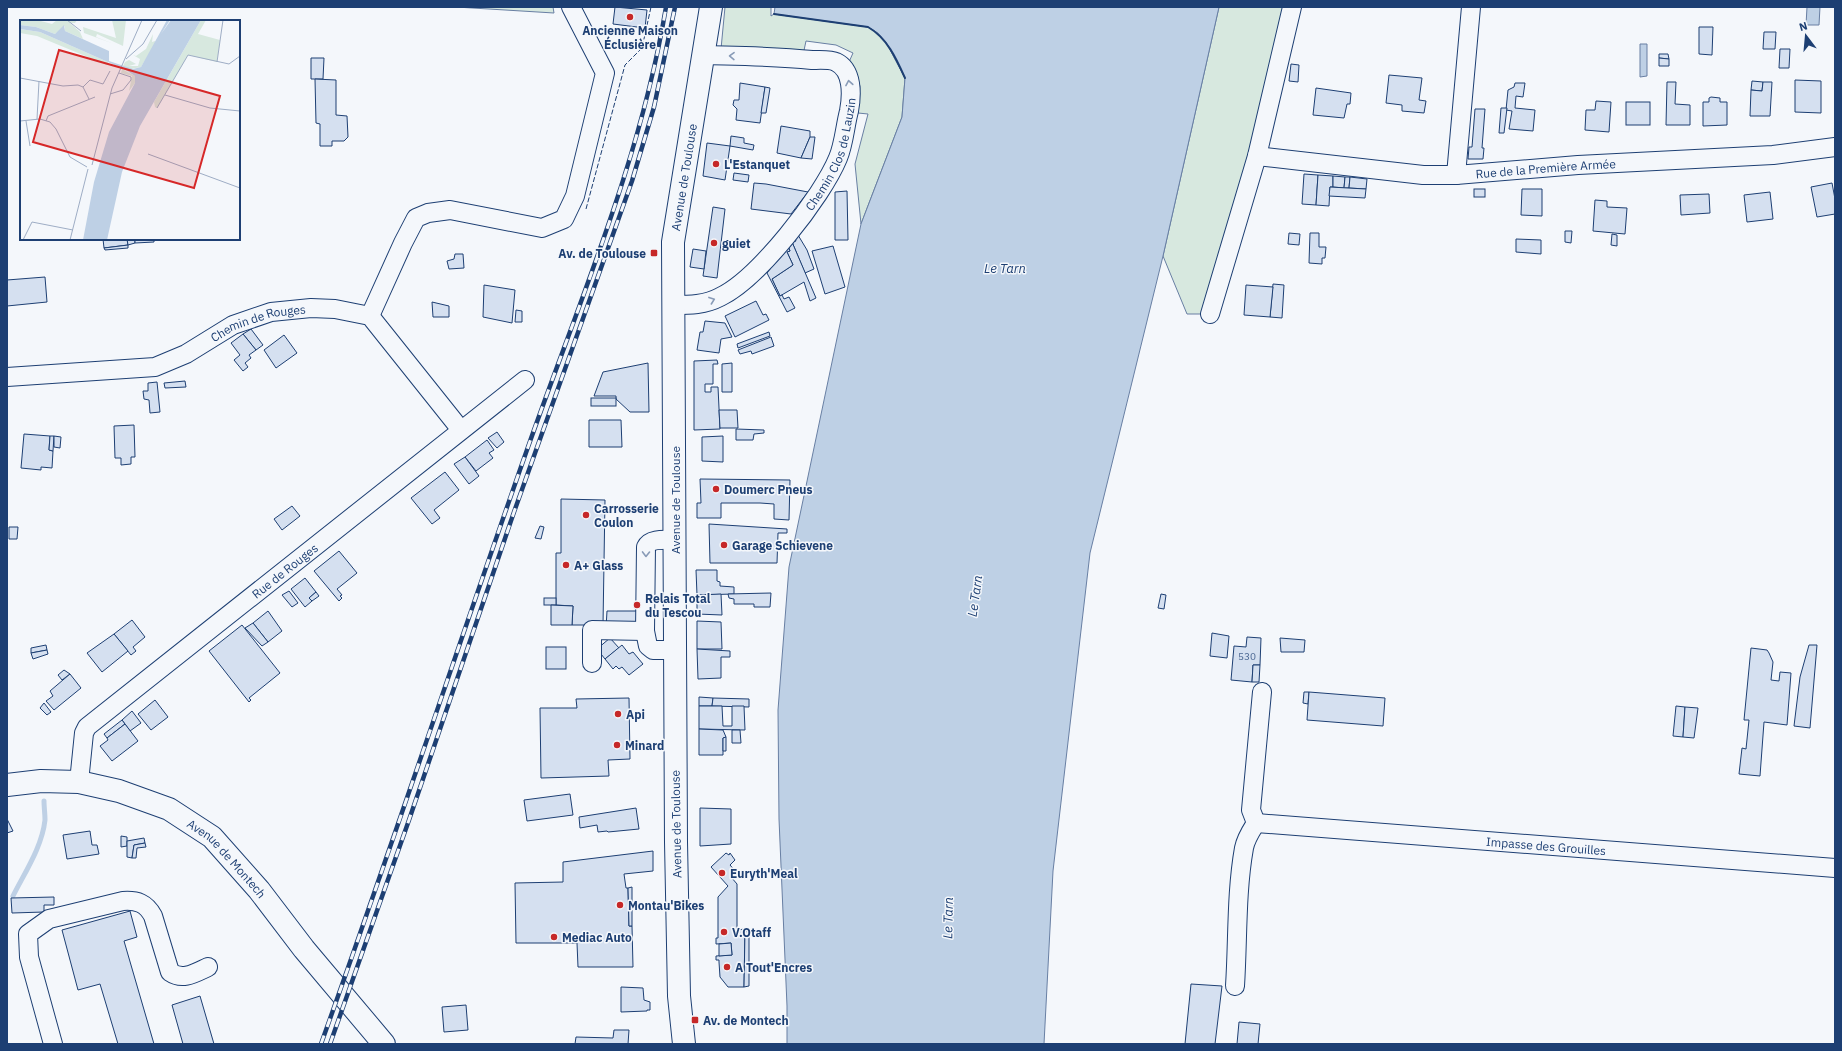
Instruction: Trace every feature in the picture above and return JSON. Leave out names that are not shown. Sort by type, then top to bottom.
[{"type":"main road","name":"Avenue de Toulouse","points":[[684,1044],[679,996],[675,650],[673,242],[711,7]]},
{"type":"main road","name":"Avenue de Montech","points":[[7,785],[41,781],[79,782],[119,790],[169,809],[212,836],[259,890],[304,949],[384,1044]]},
{"type":"main road","name":"Avenue de Toulouse","points":[[675,1044],[679,996]]},
{"type":"street","points":[[461,430],[370,316],[402,243],[416,218],[428,213],[450,210],[542,228],[564,219],[575,196],[605,73],[571,7]]},
{"type":"street","points":[[1210,314],[1257,156],[1292,7]]},
{"type":"street","points":[[1456,175],[1471,7]]},
{"type":"street","name":"Chemin Clos de Lauzin","points":[[673,305],[698,305],[721,297],[747,279],[799,221],[821,190],[838,157],[851,101],[850,84],[847,72],[836,62],[785,57],[703,55]]},
{"type":"street","name":"Rue de la Première Armée","points":[[1257,156],[1423,175],[1456,175],[1578,165],[1773,155],[1835,147]]},
{"type":"street","name":"Chemin de Rouges","points":[[7,377],[155,367],[186,354],[233,325],[271,312],[311,308],[335,309],[370,316]]},
{"type":"street","name":"Rue de Rouges","points":[[79,782],[84,733],[87,727],[526,380]]},
{"type":"street","points":[[675,540],[652,541],[647,543],[646,547],[646,631],[648,646],[652,650],[675,650]]},
{"type":"street","points":[[592,664],[592,630],[646,631]]},
{"type":"street","points":[[1235,986],[1240,891],[1245,847],[1249,833],[1256,823],[1251,810],[1262,692]]},
{"type":"street","name":"Impasse des Grouilles","points":[[1256,823],[1835,868]]},
{"type":"street","points":[[53,1044],[29,957],[28,934],[49,919],[123,901],[134,900],[149,909],[153,916],[170,972],[176,976],[190,976],[208,967]]},
{"type":"shaded area","points":[[456,7],[553,7],[554,13]]},
{"type":"shaded area","points":[[725,7],[771,7],[771,16],[774,14],[868,27],[878,33],[886,42],[905,78],[902,117],[861,224],[855,164],[868,114],[858,113],[860,86],[849,62],[853,53],[836,45],[806,41],[803,55],[721,49]]},
{"type":"shaded area","points":[[1219,7],[1292,7],[1210,314],[1187,314],[1163,256]]},
{"type":"water","name":"Le Tarn","points":[[775,7],[1219,7],[1163,256],[1090,553],[1053,871],[1044,1044],[787,1044],[787,1006],[779,819],[778,710],[789,567],[861,224],[902,117],[905,78],[886,42],[878,33],[868,27],[774,14]]},
{"type":"water","points":[[1807,7],[1820,7],[1819,25],[1806,25]]},
{"type":"water","points":[[1640,44],[1647,44],[1647,76],[1640,77]]},
{"type":"building","name":"Ancienne Maison Éclusière","points":[[615,7],[647,10],[645,28],[613,24]]},
{"type":"building","points":[[1699,27],[1713,27],[1712,55],[1699,54]]},
{"type":"building","points":[[1764,32],[1776,32],[1775,49],[1763,49]]},
{"type":"building","points":[[1780,49],[1790,49],[1789,68],[1779,68]]},
{"type":"building","points":[[1659,54],[1668,54],[1669,59],[1659,58]]},
{"type":"building","points":[[311,58],[324,58],[323,79],[311,79]]},
{"type":"building","points":[[1659,58],[1669,59],[1669,66],[1659,66]]},
{"type":"building","points":[[1291,64],[1299,65],[1298,82],[1289,81]]},
{"type":"building","points":[[1389,75],[1422,78],[1419,100],[1426,101],[1424,113],[1402,111],[1402,105],[1386,103]]},
{"type":"building","points":[[315,79],[336,80],[336,115],[347,116],[348,137],[344,141],[332,141],[332,146],[320,146],[320,124],[316,123]]},
{"type":"building","points":[[1795,80],[1821,81],[1821,113],[1795,112]]},
{"type":"building","points":[[1752,81],[1763,82],[1762,91],[1751,90]]},
{"type":"building","points":[[1667,82],[1676,82],[1675,104],[1690,105],[1690,125],[1666,125]]},
{"type":"building","points":[[1763,82],[1772,82],[1770,116],[1750,116],[1751,90],[1762,91]]},
{"type":"building","points":[[740,83],[765,87],[760,123],[736,120],[737,109],[733,105],[734,100],[739,100]]},
{"type":"building","points":[[1515,83],[1525,83],[1523,97],[1516,96],[1515,108],[1535,110],[1533,131],[1509,129],[1512,111],[1506,110],[1508,90],[1514,87]]},
{"type":"building","points":[[765,87],[770,88],[766,113],[761,113]]},
{"type":"building","points":[[1316,88],[1351,93],[1350,104],[1347,104],[1344,118],[1313,115]]},
{"type":"building","points":[[1709,98],[1720,98],[1720,102],[1727,102],[1727,125],[1703,126],[1703,102],[1709,102]]},
{"type":"building","points":[[1596,101],[1611,102],[1609,132],[1585,130],[1586,110],[1595,110]]},
{"type":"building","points":[[1626,102],[1650,102],[1650,125],[1626,125]]},
{"type":"building","points":[[1501,108],[1507,108],[1504,133],[1499,133]]},
{"type":"building","points":[[1475,109],[1485,109],[1482,148],[1484,148],[1483,159],[1468,159],[1469,147],[1472,147]]},
{"type":"building","points":[[781,126],[810,131],[810,137],[801,158],[777,153]]},
{"type":"building","points":[[731,136],[744,138],[744,143],[754,145],[753,150],[730,146]]},
{"type":"building","points":[[810,137],[815,137],[812,159],[801,158]]},
{"type":"building","points":[[707,143],[730,146],[725,180],[703,176]]},
{"type":"building","points":[[734,173],[749,175],[748,182],[733,180]]},
{"type":"building","points":[[1304,174],[1318,175],[1316,205],[1302,204]]},
{"type":"building","points":[[1318,175],[1333,176],[1333,187],[1330,187],[1329,206],[1316,205]]},
{"type":"building","points":[[1333,176],[1345,177],[1344,188],[1333,187]]},
{"type":"building","points":[[1345,177],[1350,177],[1349,188],[1344,188]]},
{"type":"building","points":[[1350,177],[1367,179],[1366,189],[1349,188]]},
{"type":"building","points":[[754,183],[808,192],[791,214],[751,209]]},
{"type":"building","points":[[1832,183],[1835,199],[1835,214],[1817,217],[1811,187]]},
{"type":"building","points":[[1330,187],[1366,189],[1365,198],[1329,196]]},
{"type":"building","points":[[1474,189],[1485,189],[1485,197],[1474,197]]},
{"type":"building","points":[[1522,189],[1542,189],[1542,216],[1521,215]]},
{"type":"building","points":[[847,191],[848,240],[835,240],[835,192]]},
{"type":"building","points":[[1770,192],[1773,219],[1747,222],[1744,195]]},
{"type":"building","points":[[1709,194],[1710,213],[1681,215],[1680,195]]},
{"type":"building","points":[[1595,200],[1607,201],[1607,207],[1627,208],[1625,234],[1593,231]]},
{"type":"building","points":[[713,207],[725,209],[717,278],[703,276]]},
{"type":"building","points":[[1565,231],[1572,231],[1571,243],[1565,242]]},
{"type":"building","points":[[1289,233],[1300,234],[1299,245],[1288,244]]},
{"type":"building","points":[[1310,233],[1319,233],[1319,247],[1326,247],[1325,258],[1322,258],[1322,264],[1309,263]]},
{"type":"building","points":[[1612,234],[1617,235],[1617,246],[1611,245]]},
{"type":"building","points":[[798,235],[807,250],[814,269],[805,273],[792,242],[796,241],[795,239]]},
{"type":"building","points":[[1516,239],[1541,240],[1541,254],[1516,252]]},
{"type":"building","points":[[103,240],[127,240],[128,245],[104,248]]},
{"type":"building","points":[[127,240],[135,240],[135,243],[128,245]]},
{"type":"building","points":[[135,240],[154,240],[154,242],[135,243]]},
{"type":"building","points":[[792,242],[816,298],[810,301],[804,282],[780,296],[772,279],[793,265],[787,252],[790,251],[788,246]]},
{"type":"building","points":[[128,245],[128,248],[105,250],[104,248]]},
{"type":"building","points":[[788,246],[790,251],[787,252],[793,265],[772,279],[780,296],[782,295],[784,299],[789,297],[795,308],[787,312],[767,273]]},
{"type":"building","points":[[833,246],[845,287],[825,294],[812,251]]},
{"type":"building","points":[[693,249],[706,251],[704,269],[690,267]]},
{"type":"building","points":[[455,254],[463,254],[464,268],[449,269],[447,261],[454,259]]},
{"type":"building","points":[[45,277],[47,302],[7,306],[7,280]]},
{"type":"building","points":[[1273,284],[1284,285],[1282,318],[1270,317]]},
{"type":"building","points":[[484,285],[515,290],[512,323],[483,317]]},
{"type":"building","points":[[1246,285],[1273,287],[1270,317],[1244,315]]},
{"type":"building","points":[[756,301],[763,315],[766,314],[769,320],[735,337],[725,316]]},
{"type":"building","points":[[432,302],[449,306],[449,317],[433,317]]},
{"type":"building","points":[[516,310],[522,311],[522,322],[515,322]]},
{"type":"building","points":[[705,321],[725,323],[732,337],[721,339],[719,353],[697,350],[700,332],[703,332]]},
{"type":"building","points":[[251,329],[263,345],[256,350],[243,334]]},
{"type":"building","points":[[769,332],[770,336],[738,348],[737,344]]},
{"type":"building","points":[[243,334],[256,350],[249,355],[251,358],[245,363],[248,367],[243,371],[234,360],[240,355],[231,343]]},
{"type":"building","points":[[284,335],[297,353],[276,368],[264,350]]},
{"type":"building","points":[[771,337],[774,346],[752,354],[751,351],[740,354],[738,350]]},
{"type":"building","points":[[717,360],[718,364],[713,364],[713,384],[705,384],[705,392],[711,392],[711,387],[718,387],[720,429],[694,430],[694,361]]},
{"type":"building","points":[[648,363],[649,412],[630,412],[616,399],[616,396],[594,396],[603,372]]},
{"type":"building","points":[[732,363],[732,392],[722,392],[722,364]]},
{"type":"building","points":[[185,381],[186,387],[165,388],[164,383]]},
{"type":"building","points":[[157,382],[160,412],[150,413],[149,400],[144,399],[143,391],[148,391],[148,383]]},
{"type":"building","points":[[591,398],[616,398],[616,406],[591,406]]},
{"type":"building","points":[[719,410],[737,410],[738,428],[720,428]]},
{"type":"building","points":[[589,420],[621,420],[622,447],[589,447]]},
{"type":"building","points":[[134,425],[135,457],[131,457],[131,464],[121,465],[121,458],[115,458],[114,426]]},
{"type":"building","points":[[736,429],[764,430],[764,433],[754,434],[753,440],[736,440]]},
{"type":"building","points":[[497,432],[504,442],[497,448],[488,438]]},
{"type":"building","points":[[24,434],[50,436],[49,450],[53,451],[52,468],[41,467],[41,470],[21,468]]},
{"type":"building","points":[[50,436],[54,436],[53,451],[49,450]]},
{"type":"building","points":[[54,436],[61,437],[60,448],[54,447]]},
{"type":"building","points":[[723,436],[723,462],[702,461],[702,437]]},
{"type":"building","points":[[487,440],[494,450],[489,453],[493,458],[476,471],[465,457]]},
{"type":"building","points":[[465,457],[479,476],[469,484],[454,464]]},
{"type":"building","points":[[445,472],[459,490],[434,510],[440,518],[432,524],[411,498]]},
{"type":"building","points":[[700,479],[790,480],[789,520],[774,519],[774,504],[760,503],[721,503],[721,518],[697,518],[697,503],[701,503]]},
{"type":"building","points":[[561,499],[605,500],[603,625],[572,625],[573,606],[556,605],[556,553],[561,553]]},
{"type":"building","points":[[292,506],[300,516],[282,530],[274,519]]},
{"type":"building","points":[[709,524],[787,529],[787,533],[778,533],[777,563],[710,563]]},
{"type":"building","points":[[540,526],[544,527],[541,539],[535,538]]},
{"type":"building","points":[[9,527],[18,527],[17,539],[9,539]]},
{"type":"building","points":[[339,551],[357,573],[337,589],[342,595],[340,596],[342,598],[339,601],[314,571]]},
{"type":"building","points":[[696,570],[717,570],[717,581],[720,582],[720,586],[734,587],[734,594],[697,595]]},
{"type":"building","points":[[305,578],[316,592],[309,598],[312,601],[305,607],[291,589]]},
{"type":"building","points":[[289,591],[298,603],[292,607],[282,595]]},
{"type":"building","points":[[316,592],[319,596],[312,601],[309,598]]},
{"type":"building","points":[[771,593],[770,607],[754,607],[754,604],[734,604],[734,599],[729,598],[728,594]]},
{"type":"building","points":[[721,594],[722,615],[697,614],[697,595]]},
{"type":"building","points":[[1161,594],[1166,595],[1164,609],[1158,608]]},
{"type":"building","points":[[544,598],[556,598],[556,605],[544,605]]},
{"type":"building","points":[[551,605],[573,606],[572,625],[551,625]]},
{"type":"building","points":[[268,611],[282,631],[268,642],[253,623]]},
{"type":"building","points":[[607,611],[641,611],[641,628],[606,628]]},
{"type":"building","points":[[132,620],[145,637],[133,647],[136,651],[131,655],[114,634]]},
{"type":"building","points":[[697,621],[721,622],[722,649],[697,649]]},
{"type":"building","points":[[253,623],[268,642],[262,646],[245,628]]},
{"type":"building","points":[[242,625],[280,673],[249,698],[251,700],[249,702],[209,651]]},
{"type":"building","points":[[1212,633],[1229,636],[1227,658],[1210,656]]},
{"type":"building","points":[[114,634],[128,651],[102,672],[87,653]]},
{"type":"building","points":[[1247,637],[1261,638],[1260,665],[1253,665],[1252,682],[1231,680],[1234,646],[1246,647]]},
{"type":"building","points":[[610,638],[619,648],[605,659],[597,649]]},
{"type":"building","points":[[1280,638],[1305,640],[1304,652],[1281,652]]},
{"type":"building","points":[[46,645],[47,650],[31,653],[31,648]]},
{"type":"building","points":[[622,645],[629,654],[633,652],[643,664],[629,675],[622,667],[619,669],[616,666],[613,669],[605,659]]},
{"type":"building","points":[[1809,645],[1817,645],[1810,728],[1794,726],[1800,677]]},
{"type":"building","points":[[546,647],[566,647],[566,669],[546,669]]},
{"type":"building","points":[[1751,648],[1767,650],[1769,653],[1773,662],[1771,680],[1779,681],[1780,672],[1791,673],[1787,725],[1764,722],[1760,776],[1739,774],[1742,748],[1746,749],[1749,720],[1744,720]]},
{"type":"building","points":[[697,649],[730,651],[730,657],[721,657],[721,678],[698,679]]},
{"type":"building","points":[[47,650],[48,654],[33,659],[31,653]]},
{"type":"building","points":[[1253,665],[1260,665],[1259,682],[1252,682]]},
{"type":"building","points":[[64,670],[70,674],[62,680],[58,675]]},
{"type":"building","points":[[70,674],[81,688],[54,710],[46,701],[53,696],[50,691]]},
{"type":"building","points":[[1304,692],[1309,692],[1308,704],[1303,703]]},
{"type":"building","points":[[1309,692],[1385,698],[1383,726],[1307,720]]},
{"type":"building","points":[[699,697],[713,698],[712,706],[699,706]]},
{"type":"building","points":[[629,698],[630,759],[608,760],[609,776],[541,778],[540,708],[577,708],[576,699]]},
{"type":"building","points":[[713,698],[749,699],[749,707],[712,706]]},
{"type":"building","points":[[155,700],[168,717],[151,730],[138,714]]},
{"type":"building","points":[[44,703],[51,712],[47,715],[40,708]]},
{"type":"building","points":[[699,706],[722,706],[723,726],[732,726],[732,706],[744,706],[745,730],[699,729]]},
{"type":"building","points":[[1676,706],[1685,707],[1683,737],[1673,736]]},
{"type":"building","points":[[1685,707],[1698,708],[1694,738],[1683,737]]},
{"type":"building","points":[[132,711],[141,723],[130,731],[122,720]]},
{"type":"building","points":[[122,720],[125,724],[107,738],[104,734]]},
{"type":"building","points":[[125,724],[138,741],[112,761],[100,746],[108,740],[107,738]]},
{"type":"building","points":[[699,729],[723,730],[726,737],[723,738],[723,755],[699,755]]},
{"type":"building","points":[[732,730],[740,730],[741,743],[732,743]]},
{"type":"building","points":[[726,737],[726,751],[723,751],[723,738]]},
{"type":"building","points":[[570,794],[573,815],[527,821],[524,800]]},
{"type":"building","points":[[636,808],[639,829],[598,832],[597,825],[580,828],[579,817]]},
{"type":"building","points":[[700,808],[731,809],[731,844],[700,846]]},
{"type":"building","points":[[7,819],[13,831],[7,833]]},
{"type":"building","points":[[90,831],[92,845],[97,845],[99,854],[67,859],[63,835]]},
{"type":"building","points":[[121,836],[127,837],[127,846],[121,847]]},
{"type":"building","points":[[144,838],[145,843],[134,845],[132,858],[127,857],[127,841]]},
{"type":"building","points":[[145,843],[146,847],[137,848],[136,858],[132,858],[134,845]]},
{"type":"building","points":[[653,851],[653,871],[624,874],[626,888],[628,888],[629,926],[632,926],[633,967],[578,967],[577,943],[516,943],[515,883],[563,882],[563,862]]},
{"type":"building","points":[[726,853],[729,855],[730,853],[735,860],[730,865],[736,872],[731,877],[737,884],[737,930],[745,929],[744,987],[728,987],[720,977],[719,960],[716,960],[716,956],[732,955],[731,943],[716,944],[716,938],[718,938],[718,897],[728,886],[711,867]]},
{"type":"building","points":[[632,887],[632,926],[629,926],[628,888]]},
{"type":"building","points":[[54,897],[54,905],[44,905],[44,912],[12,913],[11,898]]},
{"type":"building","points":[[130,911],[137,937],[124,941],[154,1044],[118,1044],[100,984],[78,990],[62,930]]},
{"type":"building","points":[[745,929],[749,935],[749,986],[744,987]]},
{"type":"building","points":[[731,943],[732,955],[719,956],[719,944]]},
{"type":"building","points":[[1191,984],[1222,986],[1215,1044],[1185,1044]]},
{"type":"building","points":[[621,987],[643,988],[644,1000],[650,1002],[650,1010],[621,1012]]},
{"type":"building","points":[[200,996],[214,1044],[183,1044],[172,1005]]},
{"type":"building","points":[[466,1005],[468,1030],[444,1032],[442,1007]]},
{"type":"building","points":[[1239,1022],[1260,1024],[1258,1044],[1237,1044]]},
{"type":"building","points":[[614,1030],[629,1030],[628,1044],[575,1044],[576,1037],[613,1038]]},
{"type":"waterway","points":[[13,896],[37,850],[45,820],[44,801]]},
{"type":"railway","points":[[321,1044],[528,447],[607,230],[641,119],[655,64],[666,7]]},
{"type":"railway","points":[[330,1044],[409,820],[514,512],[632,181],[654,107],[675,7]]},
{"type":"fence","points":[[586,209],[625,65],[642,48],[651,7]]},
{"type":"wall","points":[[774,14],[868,27],[886,43],[905,78]]},
{"type":"place","name":"Ancienne Maison Éclusière","points":[[630,17]]},
{"type":"place","name":"L'Estanquet","points":[[716,164]]},
{"type":"place","name":"guiet","points":[[714,243]]},
{"type":"place","name":"Av. de Toulouse","points":[[654,253]]},
{"type":"place","name":"Doumerc Pneus","points":[[716,489]]},
{"type":"place","name":"Carrosserie Coulon","points":[[586,515]]},
{"type":"place","name":"Garage Schievene","points":[[724,545]]},
{"type":"place","name":"A+ Glass","points":[[566,565]]},
{"type":"place","name":"Relais Total du Tescou","points":[[637,605]]},
{"type":"place","name":"Api","points":[[618,714]]},
{"type":"place","name":"Minard","points":[[617,745]]},
{"type":"place","name":"Euryth'Meal","points":[[722,873]]},
{"type":"place","name":"Montau'Bikes","points":[[620,905]]},
{"type":"place","name":"V.Otaff","points":[[724,932]]},
{"type":"place","name":"Mediac Auto","points":[[554,937]]},
{"type":"place","name":"A Tout'Encres","points":[[727,967]]},
{"type":"place","name":"Av. de Montech","points":[[695,1020]]}]
